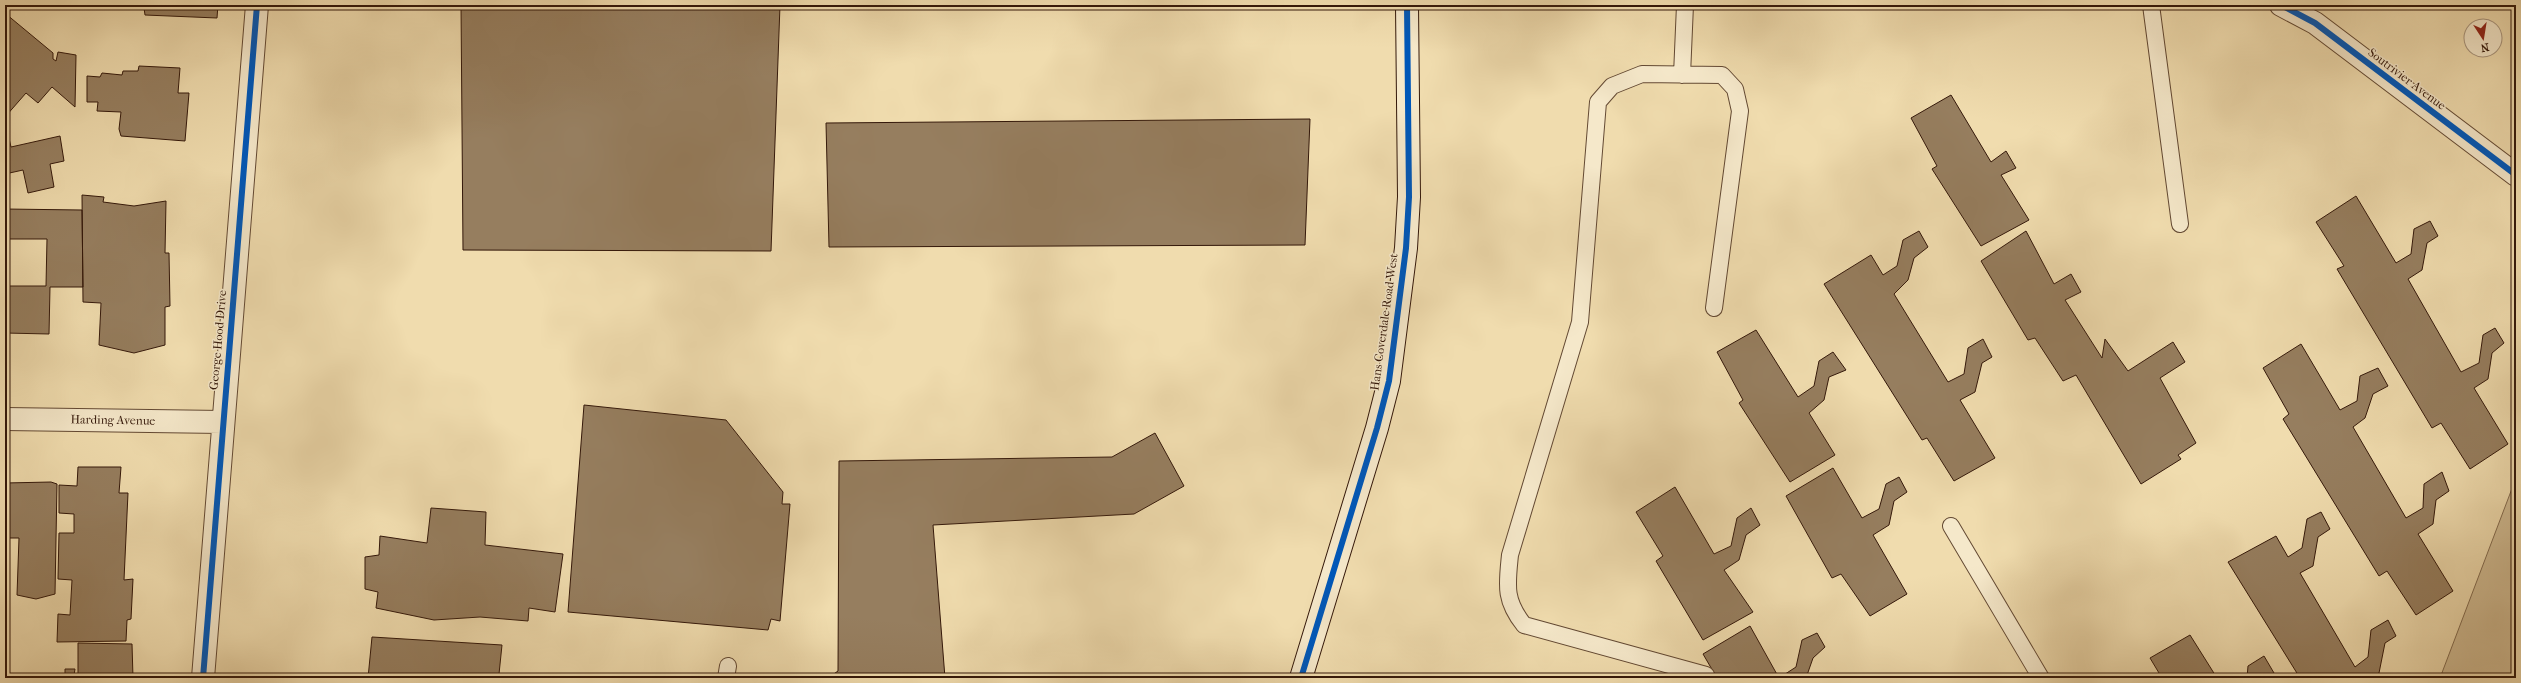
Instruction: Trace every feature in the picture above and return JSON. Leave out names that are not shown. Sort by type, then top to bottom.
[{"type":"street","name":"George Hood Drive","points":[[203,678],[222,422],[257,5]]},
{"type":"street","name":"Hans Coverdale Road West","points":[[1300,678],[1377,428],[1389,381],[1406,248],[1409,197],[1407,5]]},
{"type":"street","name":"Soutrivier Avenue","points":[[2281,5],[2315,22],[2516,175]]},
{"type":"street","name":"Harding Avenue","points":[[5,419],[222,422]]},
{"type":"lane","points":[[1682,75],[1685,5]]},
{"type":"lane","points":[[2151,5],[2180,224]]},
{"type":"lane","points":[[1706,675],[1524,625],[1512,610],[1507,587],[1510,555],[1580,322],[1598,102],[1612,86],[1642,74],[1722,75],[1735,89],[1740,111],[1714,308]]},
{"type":"lane","points":[[1951,526],[2041,678]]},
{"type":"shaded area","points":[[2516,478],[2516,678],[2440,678]]},
{"type":"building","points":[[93,5],[218,5],[217,18],[145,15],[144,8],[93,7]]},
{"type":"building","points":[[461,5],[780,5],[771,251],[463,250]]},
{"type":"building","points":[[6,14],[53,53],[53,59],[56,61],[58,52],[76,55],[75,107],[52,87],[38,103],[26,93],[5,117]]},
{"type":"building","points":[[139,66],[180,68],[178,93],[189,93],[185,141],[121,136],[119,129],[121,112],[97,111],[98,102],[87,102],[87,76],[100,77],[102,73],[122,75],[123,71],[138,71]]},
{"type":"building","points":[[1951,95],[1991,162],[2006,151],[2016,168],[2001,175],[2029,220],[1981,246],[1932,169],[1937,166],[1911,118]]},
{"type":"building","points":[[1310,119],[1305,245],[829,247],[826,123]]},
{"type":"building","points":[[5,130],[7,130],[11,147],[60,136],[64,161],[50,164],[54,187],[28,193],[23,170],[5,174]]},
{"type":"building","points":[[82,195],[104,197],[103,202],[134,206],[166,201],[165,253],[169,253],[170,306],[165,307],[165,345],[134,353],[99,345],[101,303],[83,302]]},
{"type":"building","points":[[2356,196],[2396,263],[2411,254],[2414,229],[2430,221],[2438,236],[2427,243],[2422,270],[2408,279],[2461,372],[2479,363],[2483,335],[2495,328],[2504,343],[2492,353],[2488,379],[2474,388],[2508,444],[2470,469],[2441,423],[2432,428],[2337,269],[2344,266],[2316,222]]},
{"type":"building","points":[[5,209],[82,210],[83,287],[50,287],[49,334],[5,333],[5,286],[46,286],[47,239],[5,239]]},
{"type":"building","points":[[1919,231],[1928,247],[1914,258],[1908,280],[1894,294],[1948,382],[1964,374],[1968,348],[1983,339],[1992,357],[1982,363],[1975,392],[1960,400],[1995,458],[1954,481],[1927,438],[1922,440],[1824,284],[1871,255],[1883,275],[1897,266],[1903,240]]},
{"type":"building","points":[[2026,231],[2054,284],[2071,274],[2081,292],[2065,300],[2102,358],[2105,339],[2128,371],[2173,342],[2185,362],[2160,378],[2196,443],[2178,455],[2181,459],[2141,484],[2076,375],[2063,381],[2035,338],[2028,340],[1981,261]]},
{"type":"building","points":[[1756,330],[1798,397],[1814,386],[1819,361],[1833,352],[1846,370],[1829,377],[1824,400],[1809,413],[1835,455],[1790,482],[1739,403],[1743,400],[1717,352]]},
{"type":"building","points":[[2301,344],[2340,410],[2357,401],[2360,376],[2378,368],[2388,386],[2373,394],[2365,418],[2353,427],[2406,518],[2423,508],[2424,484],[2442,472],[2449,491],[2436,500],[2433,524],[2418,534],[2453,591],[2416,615],[2387,571],[2379,576],[2283,419],[2289,414],[2263,368]]},
{"type":"building","points":[[584,405],[726,420],[783,492],[782,504],[790,504],[780,621],[771,619],[768,630],[568,612]]},
{"type":"building","points":[[1155,433],[1184,486],[1134,514],[933,525],[945,678],[828,678],[838,671],[839,461],[1112,457]]},
{"type":"building","points":[[78,467],[121,467],[119,493],[128,493],[124,580],[133,579],[131,619],[127,620],[126,641],[57,642],[58,614],[70,615],[72,580],[58,579],[59,533],[74,533],[74,514],[59,513],[59,485],[77,486]]},
{"type":"building","points":[[1833,468],[1862,518],[1879,509],[1886,484],[1899,477],[1907,492],[1894,501],[1889,525],[1873,535],[1907,594],[1870,616],[1841,574],[1832,578],[1786,496]]},
{"type":"building","points":[[51,482],[57,484],[55,594],[36,599],[17,595],[19,538],[5,538],[5,483]]},
{"type":"building","points":[[1675,487],[1714,554],[1731,546],[1737,518],[1751,508],[1760,525],[1746,535],[1739,560],[1724,570],[1753,612],[1703,640],[1656,561],[1663,556],[1636,512]]},
{"type":"building","points":[[431,508],[486,512],[485,545],[563,554],[555,612],[529,608],[528,621],[480,617],[434,620],[376,608],[378,592],[365,589],[365,557],[379,555],[380,536],[427,543]]},
{"type":"building","points":[[2321,512],[2330,529],[2318,537],[2313,566],[2300,573],[2355,667],[2368,657],[2371,630],[2388,620],[2396,636],[2385,643],[2379,673],[2370,678],[2300,678],[2228,562],[2276,536],[2288,557],[2302,548],[2307,519]]},
{"type":"building","points":[[1750,626],[1779,678],[1717,678],[1703,654]]},
{"type":"building","points":[[1817,633],[1825,647],[1813,658],[1806,678],[1779,678],[1796,667],[1802,640]]},
{"type":"building","points":[[2190,635],[2217,678],[2162,678],[2150,658]]},
{"type":"building","points":[[372,637],[502,645],[499,674],[509,676],[508,678],[368,678]]},
{"type":"building","points":[[78,643],[132,644],[133,678],[65,678],[65,669],[75,669],[74,675],[78,675]]},
{"type":"building","points":[[2264,656],[2274,673],[2265,678],[2247,678],[2248,666]]},
{"type":"cycle path","points":[[203,678],[257,5]]},
{"type":"cycle path","points":[[1301,678],[1377,428],[1389,381],[1406,248],[1409,197],[1407,5]]},
{"type":"cycle path","points":[[2281,5],[2315,23],[2516,175]]}]
